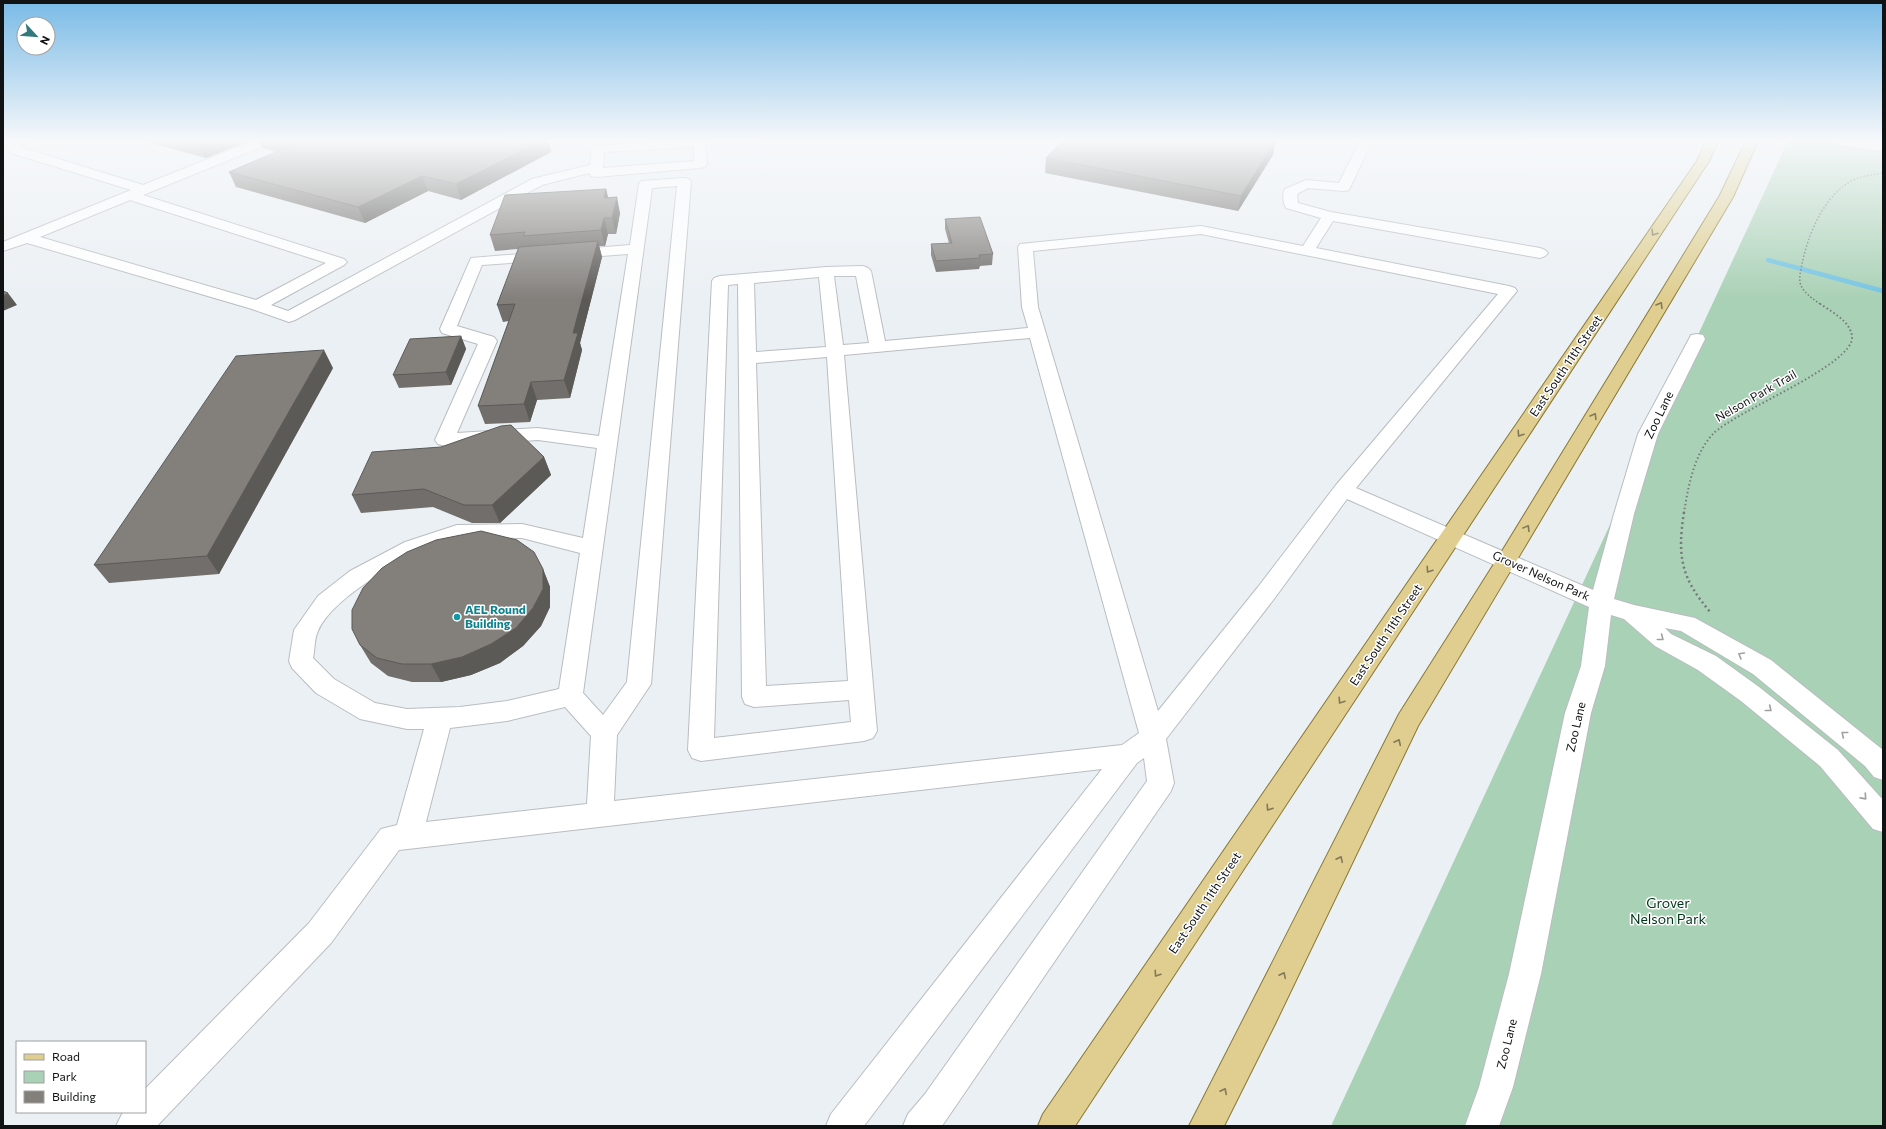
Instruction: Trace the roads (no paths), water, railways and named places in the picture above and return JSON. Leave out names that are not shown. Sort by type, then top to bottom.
[{"type":"main road","name":"East South 11th Street","points":[[1055,1126],[1681,194]]},
{"type":"main road","points":[[1206,1126],[1264,1014],[1408,721],[1507,561],[1728,194]]},
{"type":"street","points":[[3,247],[136,194]]},
{"type":"street","points":[[26,238],[258,306],[289,317],[516,194]]},
{"type":"street","points":[[570,696],[645,194]]},
{"type":"street","points":[[600,814],[604,733],[639,684],[683,194]]},
{"type":"street","points":[[1290,194],[1291,205],[1329,216],[1540,253]]},
{"type":"street","points":[[131,196],[374,272]]},
{"type":"street","points":[[1307,251],[1329,216]]},
{"type":"street","points":[[843,1126],[1128,754],[1153,737],[1266,593],[1343,490],[1509,291],[1200,230],[1024,247],[1030,307],[1153,737],[1161,783],[937,1106],[920,1126]]},
{"type":"street","points":[[607,443],[538,434],[446,440],[488,341],[448,329],[476,261],[636,249]]},
{"type":"street","points":[[258,306],[339,262]]},
{"type":"street","points":[[826,272],[834,351],[864,731],[701,750],[720,281],[826,272],[863,270],[878,347]]},
{"type":"street","points":[[746,279],[754,697],[861,690]]},
{"type":"street","points":[[748,358],[1038,332]]},
{"type":"street","name":"Zoo Lane","points":[[1482,1126],[1496,1086],[1525,974],[1578,713],[1593,666],[1601,602],[1624,514],[1648,434],[1697,339]]},
{"type":"street","name":"Grover Nelson Park","points":[[1343,490],[1601,602],[1631,613],[1687,624],[1762,667],[1880,761]]},
{"type":"street","points":[[570,696],[507,710],[460,717],[408,719],[369,712],[325,686],[301,661],[306,630],[326,602],[358,577],[406,551],[457,532],[522,531],[592,548]]},
{"type":"street","name":"Grover Nelson Park","points":[[1631,613],[1663,640],[1707,663],[1750,694],[1829,758],[1883,820]]},
{"type":"street","points":[[570,696],[604,733]]},
{"type":"street","points":[[408,836],[440,718]]},
{"type":"street","points":[[146,1113],[320,933],[391,838],[1128,754]]},
{"type":"street","name":"Grover Nelson Park","points":[[1836,766],[1880,761]]},
{"type":"street","points":[[133,1126],[146,1113]]},
{"type":"waterway","points":[[1768,260],[1883,291]]},
{"type":"place","name":"AEL Round Building","points":[[457,617]]}]
